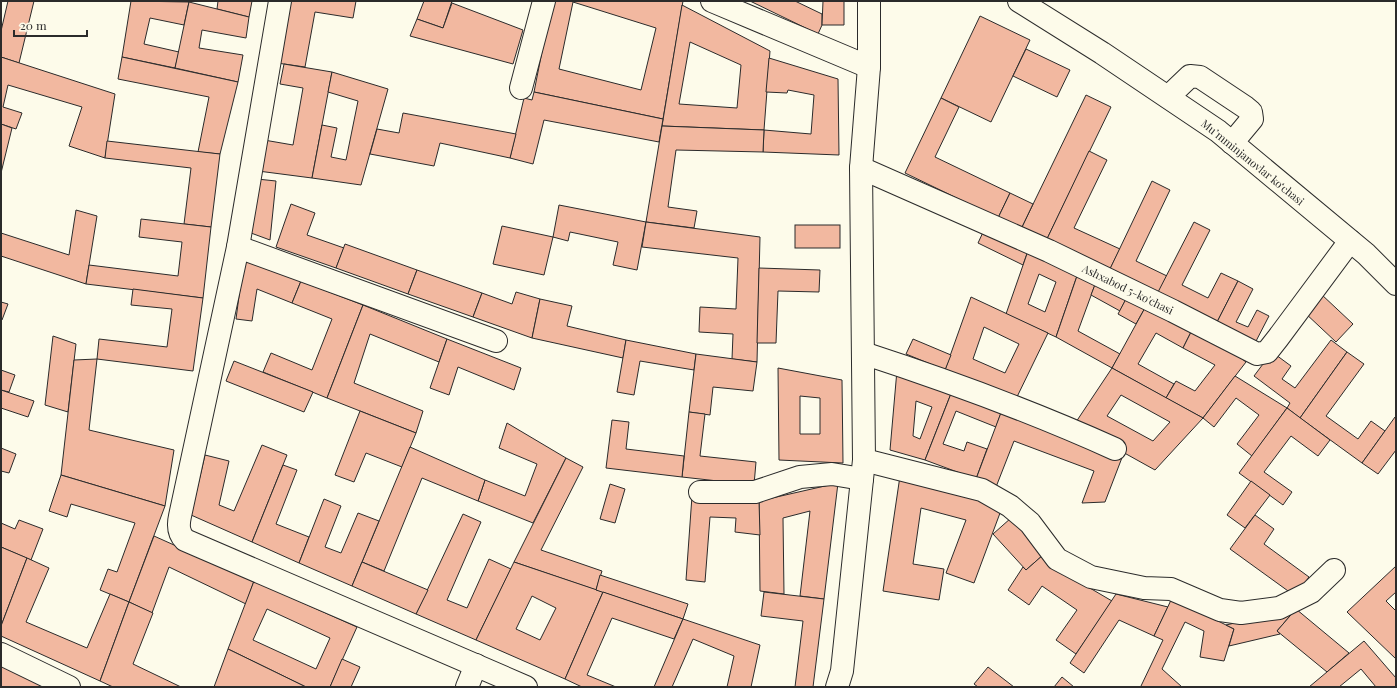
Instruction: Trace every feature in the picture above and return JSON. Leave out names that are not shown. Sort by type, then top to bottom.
[{"type":"street","points":[[280,1],[238,247],[180,516],[179,526],[182,537],[185,540],[526,687]]},
{"type":"street","points":[[521,88],[544,1]]},
{"type":"street","points":[[712,1],[870,67]]},
{"type":"street","points":[[838,687],[842,671],[863,469],[861,168],[870,67],[869,1]]},
{"type":"street","name":"Mu’mminjanovlar ko‘chasi","points":[[1019,1],[1102,53],[1218,131],[1366,254],[1396,284]]},
{"type":"street","points":[[1168,97],[1190,76],[1200,77],[1245,107],[1251,112],[1252,119],[1232,143]]},
{"type":"street","name":"Ashxabod 5-ko'chasi","points":[[861,168],[1049,250],[1257,354],[1266,352],[1350,241]]},
{"type":"street","points":[[238,247],[496,341]]},
{"type":"street","points":[[863,353],[986,395],[1055,422],[1115,449]]},
{"type":"street","points":[[700,492],[756,492],[800,477],[863,469],[982,490],[1010,506],[1030,523],[1057,559],[1091,577],[1144,588],[1171,589],[1220,610],[1241,613],[1279,608],[1311,592],[1334,570]]},
{"type":"street","points":[[1,654],[69,687]]},
{"type":"street","points":[[467,687],[476,665]]},
{"type":"building","points":[[8,1],[34,1],[19,63],[1,57],[1,31]]},
{"type":"building","points":[[131,1],[189,2],[184,25],[150,18],[144,44],[179,52],[175,68],[122,57]]},
{"type":"building","points":[[218,1],[252,1],[249,17],[217,9]]},
{"type":"building","points":[[288,1],[356,1],[353,18],[315,12],[305,67],[277,63]]},
{"type":"building","points":[[424,1],[452,1],[443,28],[417,19]]},
{"type":"building","points":[[552,1],[683,1],[663,119],[534,92]],"holes":[[[573,2],[656,28],[641,90],[559,69]]]},
{"type":"building","points":[[750,1],[795,1],[822,14],[822,25],[818,34]]},
{"type":"building","points":[[823,1],[844,1],[844,25],[822,25]]},
{"type":"building","points":[[189,2],[249,17],[246,38],[202,30],[199,48],[243,55],[238,82],[175,68]]},
{"type":"building","points":[[452,3],[523,30],[513,64],[410,36],[417,19],[443,28]]},
{"type":"building","points":[[682,5],[770,51],[764,130],[662,126]],"holes":[[[690,42],[741,65],[737,108],[679,104]]]},
{"type":"building","points":[[980,16],[1030,40],[991,122],[941,98]]},
{"type":"building","points":[[1026,49],[1070,70],[1057,97],[1013,76]]},
{"type":"building","points":[[1,57],[115,94],[105,158],[69,146],[82,107],[8,85],[3,107],[22,113],[16,129],[1,124]]},
{"type":"building","points":[[122,57],[238,82],[220,154],[198,152],[209,97],[118,79]]},
{"type":"building","points":[[769,58],[838,79],[839,155],[763,152],[764,130],[811,134],[814,95],[788,90],[787,93],[766,92]]},
{"type":"building","points":[[284,64],[332,72],[312,178],[258,171],[264,140],[293,145],[303,88],[280,84]]},
{"type":"building","points":[[332,72],[388,89],[361,185],[312,178],[322,125],[337,128],[331,157],[346,160],[358,101],[328,92]]},
{"type":"building","points":[[534,92],[663,119],[659,142],[544,120],[533,164],[510,158],[524,98],[532,100]]},
{"type":"building","points":[[1086,95],[1111,107],[1046,241],[1021,229]]},
{"type":"building","points":[[941,98],[959,107],[935,157],[1010,193],[998,218],[905,173]]},
{"type":"building","points":[[403,113],[516,134],[510,158],[440,143],[434,166],[370,154],[377,129],[399,133]]},
{"type":"building","points":[[1,124],[12,128],[1,173]]},
{"type":"building","points":[[662,126],[764,130],[763,152],[676,150],[668,207],[697,211],[694,228],[646,222]]},
{"type":"building","points":[[107,141],[220,154],[211,227],[184,224],[191,168],[105,158]]},
{"type":"building","points":[[1089,151],[1107,160],[1074,228],[1120,249],[1109,271],[1046,241]]},
{"type":"building","points":[[257,179],[276,181],[270,240],[251,233]]},
{"type":"building","points":[[1152,181],[1170,190],[1136,261],[1167,276],[1158,294],[1109,271]]},
{"type":"building","points":[[1010,193],[1033,204],[1021,229],[998,218]]},
{"type":"building","points":[[291,204],[315,213],[307,235],[344,248],[336,268],[276,247]]},
{"type":"building","points":[[559,205],[646,222],[637,270],[613,265],[618,242],[570,232],[568,241],[553,237]]},
{"type":"building","points":[[76,210],[97,216],[86,284],[1,256],[1,233],[69,255]]},
{"type":"building","points":[[141,219],[211,227],[203,298],[86,284],[89,265],[178,276],[182,242],[139,237]]},
{"type":"building","points":[[646,222],[760,237],[757,362],[732,359],[733,334],[699,332],[700,307],[736,309],[738,258],[642,247]]},
{"type":"building","points":[[1194,222],[1210,230],[1182,285],[1208,298],[1221,273],[1238,281],[1215,326],[1156,296]]},
{"type":"building","points":[[795,225],[840,225],[840,248],[795,248]]},
{"type":"building","points":[[502,226],[553,237],[544,275],[493,264]]},
{"type":"building","points":[[985,228],[1029,248],[1023,265],[978,243]]},
{"type":"building","points":[[345,244],[417,270],[408,294],[336,268]]},
{"type":"building","points":[[1029,248],[1078,273],[1056,337],[1006,314]],"holes":[[[1039,274],[1056,282],[1045,312],[1028,304]]]},
{"type":"building","points":[[244,258],[301,281],[292,303],[257,289],[252,321],[236,319]]},
{"type":"building","points":[[759,268],[820,270],[819,292],[778,291],[776,343],[757,343]]},
{"type":"building","points":[[417,270],[482,293],[473,317],[408,294]]},
{"type":"building","points":[[1078,273],[1096,282],[1078,331],[1120,354],[1112,368],[1056,337]]},
{"type":"building","points":[[301,281],[363,305],[327,398],[263,372],[271,353],[312,370],[332,319],[292,303]]},
{"type":"building","points":[[1238,281],[1253,289],[1236,322],[1248,327],[1257,310],[1269,316],[1254,345],[1215,326]]},
{"type":"building","points":[[1096,282],[1126,299],[1120,311],[1091,295]]},
{"type":"building","points":[[133,289],[203,298],[193,371],[97,359],[99,339],[167,347],[172,309],[131,305]]},
{"type":"building","points":[[516,292],[540,299],[532,338],[473,317],[482,293],[512,304]]},
{"type":"building","points":[[1321,294],[1353,324],[1336,342],[1304,312]]},
{"type":"building","points":[[971,297],[1048,333],[1015,401],[945,370]],"holes":[[[984,327],[1019,344],[1005,373],[973,359]]]},
{"type":"building","points":[[540,299],[572,306],[567,326],[626,340],[623,358],[532,338]]},
{"type":"building","points":[[1126,299],[1146,306],[1136,324],[1118,314]]},
{"type":"building","points":[[1,302],[8,304],[2,320],[1,320]]},
{"type":"building","points":[[363,305],[447,339],[439,362],[370,334],[354,383],[423,411],[416,433],[327,398]]},
{"type":"building","points":[[1146,306],[1193,328],[1183,348],[1156,333],[1138,364],[1174,384],[1166,398],[1112,368]]},
{"type":"building","points":[[1193,328],[1228,348],[1246,362],[1203,418],[1166,398],[1176,381],[1195,391],[1215,365],[1183,348]]},
{"type":"building","points":[[53,336],[76,344],[68,412],[45,405]]},
{"type":"building","points":[[447,339],[521,368],[514,390],[458,367],[449,395],[430,388]]},
{"type":"building","points":[[913,339],[951,355],[945,370],[906,354]]},
{"type":"building","points":[[626,340],[696,354],[694,370],[640,361],[634,395],[617,392]]},
{"type":"building","points":[[1331,340],[1347,352],[1300,418],[1287,408],[1290,403],[1254,376],[1272,352],[1291,366],[1282,379],[1295,388]]},
{"type":"building","points":[[1347,352],[1364,364],[1326,416],[1358,439],[1371,421],[1385,431],[1362,463],[1300,418]]},
{"type":"building","points":[[696,354],[757,362],[753,391],[713,387],[710,415],[689,412]]},
{"type":"building","points":[[97,359],[89,430],[174,450],[165,506],[61,475],[74,360]]},
{"type":"building","points":[[234,361],[313,392],[304,412],[226,381]]},
{"type":"building","points":[[778,368],[842,380],[843,463],[779,460]],"holes":[[[800,396],[820,398],[820,434],[800,434]]]},
{"type":"building","points":[[1112,368],[1203,418],[1155,470],[1074,425]],"holes":[[[1121,395],[1170,422],[1153,441],[1107,416]]]},
{"type":"building","points":[[1,370],[15,375],[9,392],[1,390]]},
{"type":"building","points":[[897,370],[952,391],[925,460],[890,450]],"holes":[[[916,401],[932,407],[920,439],[913,436]]]},
{"type":"building","points":[[1235,376],[1287,408],[1252,456],[1237,444],[1259,415],[1236,398],[1214,427],[1203,418]]},
{"type":"building","points":[[1,390],[34,401],[28,417],[1,408]]},
{"type":"building","points":[[952,391],[1002,410],[996,427],[956,411],[943,444],[964,451],[967,442],[987,449],[976,479],[925,460]]},
{"type":"building","points":[[1287,408],[1330,440],[1318,456],[1291,436],[1264,472],[1292,492],[1283,505],[1239,473]]},
{"type":"building","points":[[1002,410],[1123,455],[1105,502],[1082,503],[1094,471],[1014,441],[996,487],[976,479]]},
{"type":"building","points":[[360,411],[416,433],[402,467],[366,453],[354,482],[335,475]]},
{"type":"building","points":[[689,412],[705,414],[700,456],[756,462],[754,485],[682,477]]},
{"type":"building","points":[[1395,417],[1396,450],[1378,474],[1362,463]]},
{"type":"building","points":[[612,420],[629,422],[626,449],[684,456],[682,477],[606,468]]},
{"type":"building","points":[[507,423],[566,458],[533,523],[478,501],[485,480],[525,496],[537,464],[499,448]]},
{"type":"building","points":[[262,445],[287,455],[252,542],[191,515],[205,455],[229,461],[219,505],[234,511]]},
{"type":"building","points":[[410,447],[485,480],[478,501],[422,478],[384,571],[362,562]]},
{"type":"building","points":[[1,448],[16,454],[9,473],[1,471]]},
{"type":"building","points":[[566,458],[583,467],[541,550],[602,571],[596,590],[514,562]]},
{"type":"building","points":[[283,465],[297,470],[276,524],[309,537],[299,563],[252,542]]},
{"type":"building","points":[[61,475],[165,506],[129,602],[100,590],[108,569],[117,572],[135,523],[71,504],[67,517],[49,511]]},
{"type":"building","points":[[900,476],[1003,505],[974,583],[946,573],[966,520],[921,508],[913,564],[944,569],[939,600],[883,591]]},
{"type":"building","points":[[1251,481],[1270,495],[1245,528],[1227,515]]},
{"type":"building","points":[[838,483],[824,599],[800,596],[810,511],[783,518],[784,594],[760,591],[759,501]]},
{"type":"building","points":[[610,484],[625,489],[615,523],[600,519]]},
{"type":"building","points":[[692,496],[759,501],[760,535],[735,532],[736,518],[710,517],[705,582],[686,580]]},
{"type":"building","points":[[324,499],[341,506],[325,547],[341,553],[358,513],[379,521],[352,586],[299,563]]},
{"type":"building","points":[[463,514],[481,522],[447,600],[467,608],[489,559],[511,569],[476,640],[416,614]]},
{"type":"building","points":[[1255,515],[1274,529],[1264,544],[1309,577],[1295,596],[1230,549]]},
{"type":"building","points":[[1011,518],[1043,555],[1026,570],[993,534]]},
{"type":"building","points":[[19,520],[43,529],[31,560],[1,547],[1,523],[15,529]]},
{"type":"building","points":[[154,536],[254,581],[246,604],[169,567],[152,613],[129,602]]},
{"type":"building","points":[[1,547],[27,558],[1,626]]},
{"type":"building","points":[[1043,555],[1054,567],[1112,601],[1076,654],[1056,640],[1077,610],[1042,586],[1029,605],[1008,590],[1023,567],[1026,570]]},
{"type":"building","points":[[27,558],[49,568],[26,622],[87,648],[110,594],[129,602],[100,681],[1,636],[1,626]]},
{"type":"building","points":[[362,562],[428,590],[416,614],[352,586]]},
{"type":"building","points":[[514,562],[603,592],[565,679],[476,640]],"holes":[[[532,596],[556,608],[540,640],[516,629]]]},
{"type":"building","points":[[1396,566],[1396,592],[1386,601],[1396,611],[1396,659],[1347,612]]},
{"type":"building","points":[[600,575],[688,604],[683,619],[596,590]]},
{"type":"building","points":[[254,581],[357,627],[330,687],[306,687],[228,649]],"holes":[[[267,609],[330,638],[316,669],[253,640]]]},
{"type":"building","points":[[603,592],[683,619],[674,639],[612,618],[587,675],[616,687],[582,687],[565,679]]},
{"type":"building","points":[[764,592],[824,599],[813,687],[795,687],[803,621],[761,616]]},
{"type":"building","points":[[1116,594],[1168,607],[1154,636],[1119,620],[1084,673],[1070,663]]},
{"type":"building","points":[[1172,598],[1234,629],[1224,661],[1200,657],[1204,631],[1185,622],[1162,669],[1182,687],[1142,687],[1141,686],[1163,640],[1154,636]]},
{"type":"building","points":[[129,602],[153,613],[133,664],[181,687],[113,687],[100,681]]},
{"type":"building","points":[[1296,609],[1277,631],[1280,634],[1229,646],[1234,629],[1226,625]]},
{"type":"building","points":[[1296,609],[1349,653],[1327,672],[1277,631]]},
{"type":"building","points":[[683,619],[760,645],[751,687],[727,687],[734,656],[693,639],[672,687],[654,687]]},
{"type":"building","points":[[1364,641],[1396,678],[1396,687],[1376,687],[1361,669],[1339,687],[1309,687]]},
{"type":"building","points":[[228,649],[306,687],[214,687]]},
{"type":"building","points":[[342,659],[360,667],[351,687],[330,687]]},
{"type":"building","points":[[1,666],[43,686],[1,687]]},
{"type":"building","points":[[988,667],[1014,687],[978,687],[974,684]]},
{"type":"building","points":[[1062,677],[1074,687],[1054,687]]}]
